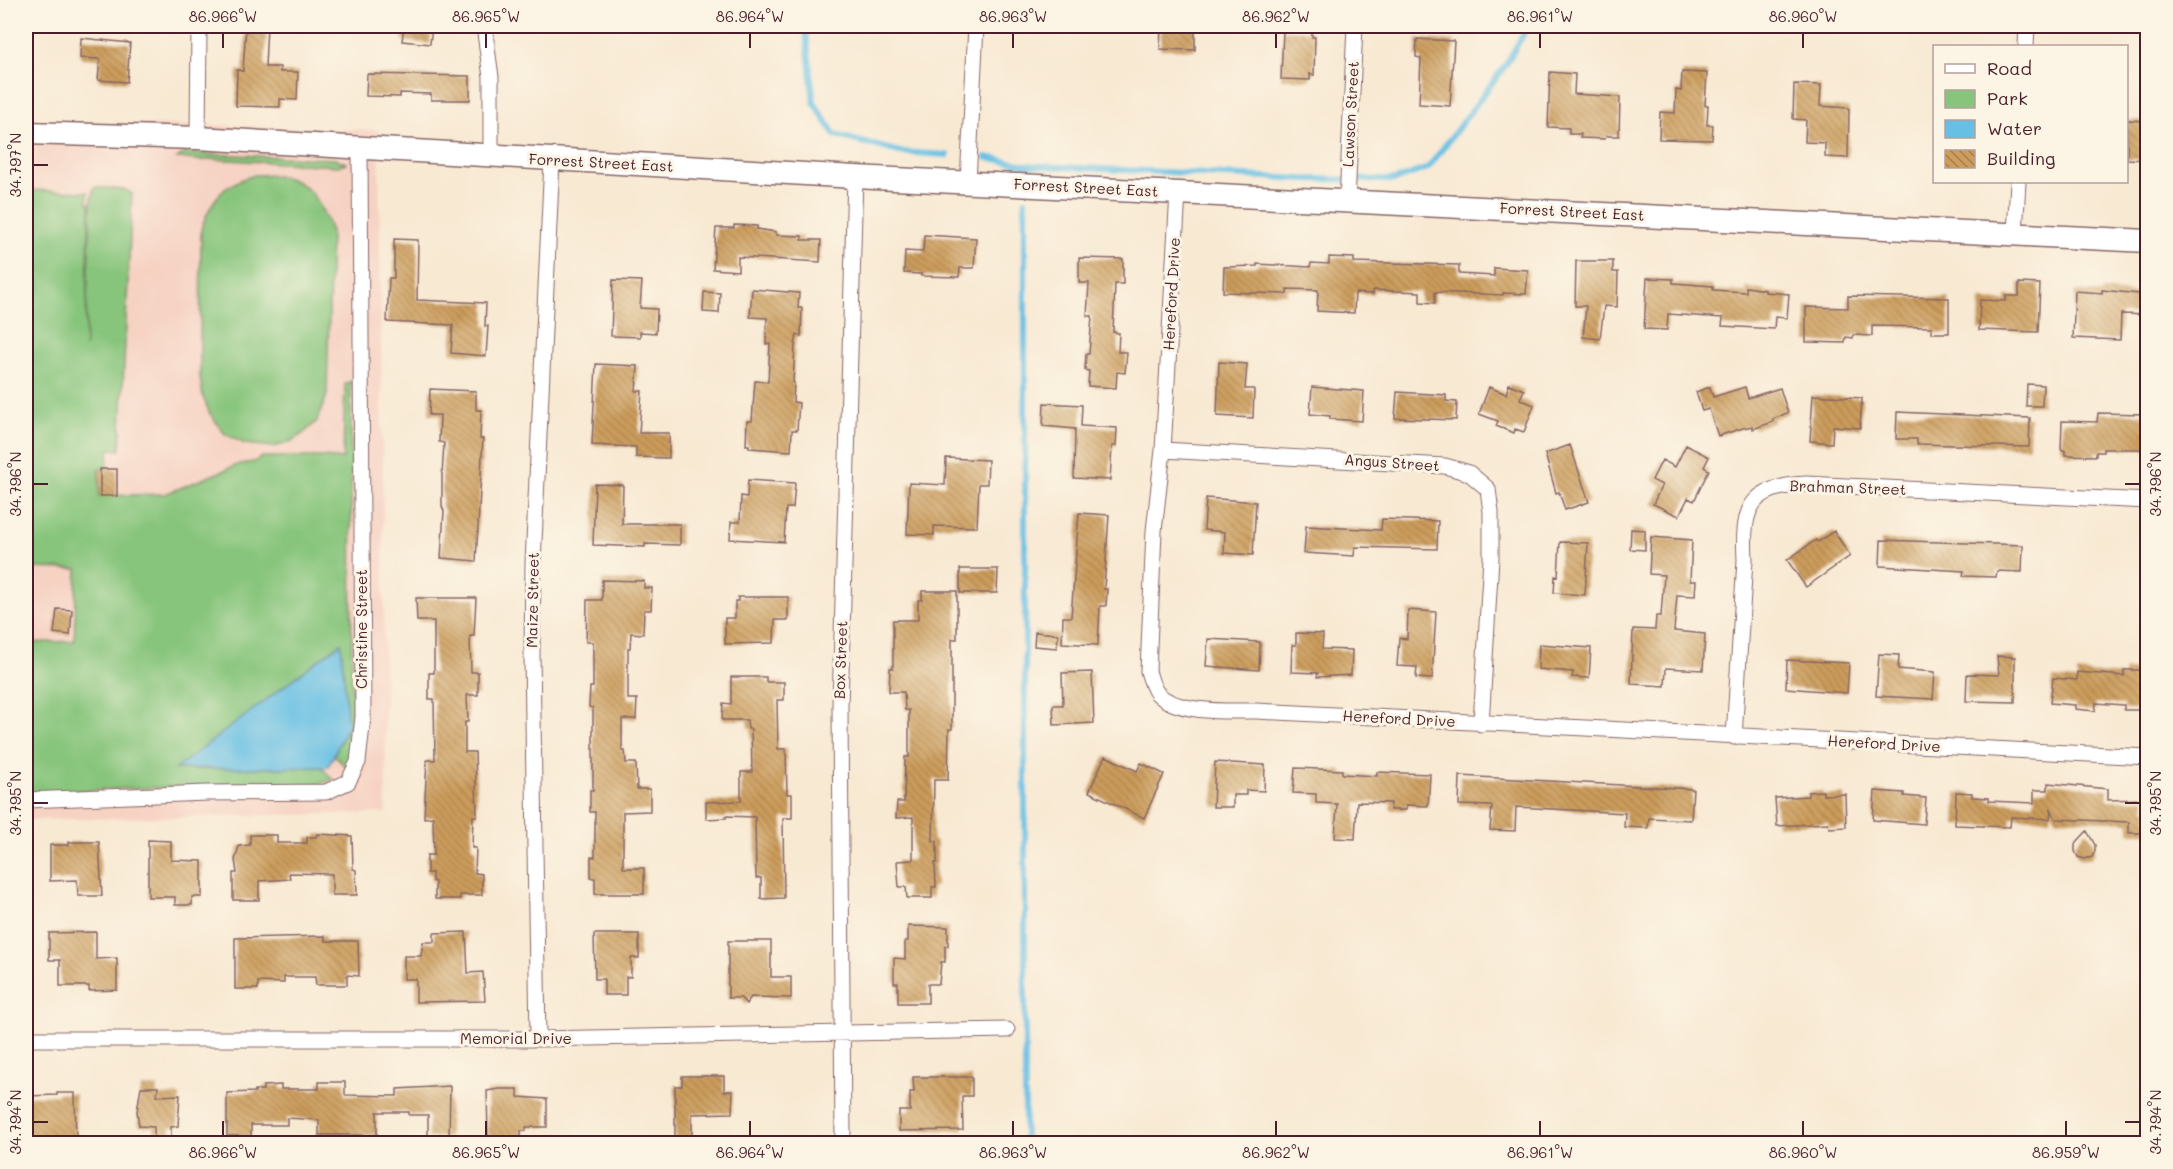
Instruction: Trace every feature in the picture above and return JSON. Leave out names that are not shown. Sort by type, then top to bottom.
[{"type":"main road","name":"Forrest Street East","points":[[26,133],[198,138],[855,177],[2148,241]]},
{"type":"street","points":[[198,138],[199,26]]},
{"type":"street","points":[[484,26],[491,77],[491,155]]},
{"type":"street","points":[[968,182],[976,26]]},
{"type":"street","name":"Lawson Street","points":[[1347,202],[1355,26]]},
{"type":"street","points":[[2026,45],[2027,26]]},
{"type":"street","name":"Christine Street","points":[[26,800],[207,793],[326,792],[348,782],[358,762],[363,717],[360,148]]},
{"type":"street","name":"Maize Street","points":[[538,1040],[532,597],[552,160]]},
{"type":"street","name":"Box Street","points":[[843,1143],[840,706],[855,177]]},
{"type":"street","points":[[2015,233],[2018,183]]},
{"type":"street","name":"Hereford Drive","points":[[1178,193],[1163,450],[1154,531],[1148,671],[1157,693],[1179,706],[1205,710],[2148,757]]},
{"type":"street","name":"Angus Street","points":[[1163,450],[1444,466],[1469,473],[1488,489],[1491,512],[1491,558],[1481,724]]},
{"type":"street","name":"Brahman Street","points":[[1734,737],[1745,560],[1744,536],[1748,511],[1763,492],[1785,485],[1806,484],[2148,501]]},
{"type":"street","name":"Memorial Drive","points":[[26,1039],[538,1040],[1007,1030]]},
{"type":"shaded area","points":[[26,121],[379,130],[386,813],[26,820]]},
{"type":"green space","points":[[184,153],[335,159],[346,163],[338,166],[177,158]]},
{"type":"green space","points":[[255,175],[284,177],[305,187],[320,205],[331,232],[327,395],[317,421],[290,442],[274,447],[245,444],[225,434],[210,414],[203,397],[200,377],[201,229],[209,209],[226,188]]},
{"type":"green space","points":[[94,187],[126,190],[132,194],[120,450],[109,449],[107,468],[99,468],[99,496],[165,494],[240,464],[254,462],[262,457],[343,459],[345,384],[351,381],[352,753],[346,767],[334,755],[348,725],[177,769],[321,767],[333,779],[324,783],[304,786],[251,785],[26,793],[26,643],[74,641],[77,569],[26,568],[26,190],[88,192],[87,202],[90,203],[85,347],[91,203]]},
{"type":"water","points":[[341,643],[348,725],[328,767],[175,769]]},
{"type":"building","points":[[246,26],[267,26],[265,67],[280,67],[280,72],[298,72],[297,100],[280,99],[280,107],[236,106],[237,70],[243,71]]},
{"type":"building","points":[[404,26],[432,26],[430,44],[402,41]]},
{"type":"building","points":[[1161,26],[1195,26],[1195,50],[1160,49]]},
{"type":"building","points":[[1283,30],[1312,31],[1312,37],[1315,37],[1314,75],[1310,74],[1310,80],[1281,79]]},
{"type":"building","points":[[81,38],[130,43],[127,82],[98,80],[100,59],[80,58]]},
{"type":"building","points":[[1417,39],[1454,41],[1450,106],[1419,104],[1421,58],[1416,57]]},
{"type":"building","points":[[1550,72],[1575,74],[1574,94],[1620,97],[1619,136],[1606,136],[1605,139],[1580,138],[1581,134],[1569,134],[1569,128],[1548,127]]},
{"type":"building","points":[[1682,72],[1707,73],[1705,105],[1708,105],[1707,125],[1713,125],[1712,140],[1659,139],[1660,112],[1675,113],[1676,90],[1681,91]]},
{"type":"building","points":[[367,74],[470,76],[470,100],[431,100],[431,94],[400,93],[400,97],[366,96]]},
{"type":"building","points":[[1794,84],[1821,85],[1820,106],[1849,108],[1848,158],[1825,157],[1825,143],[1805,142],[1806,120],[1793,119]]},
{"type":"building","points":[[2128,120],[2148,121],[2148,160],[2128,159]]},
{"type":"building","points":[[734,225],[757,226],[757,229],[776,232],[776,235],[802,236],[802,240],[821,240],[820,262],[738,257],[738,271],[713,269],[716,228],[734,228]]},
{"type":"building","points":[[924,235],[976,238],[974,268],[960,268],[959,277],[904,273],[905,251],[923,252]]},
{"type":"building","points":[[394,239],[418,240],[417,300],[486,303],[485,326],[488,326],[486,356],[451,353],[453,325],[387,322],[389,278],[394,278]]},
{"type":"building","points":[[1329,257],[1354,258],[1354,262],[1459,265],[1459,274],[1494,276],[1494,268],[1528,270],[1526,294],[1435,292],[1435,303],[1420,302],[1420,292],[1373,290],[1373,294],[1355,293],[1354,313],[1317,311],[1318,290],[1287,289],[1287,294],[1223,292],[1224,267],[1257,266],[1257,264],[1310,267],[1311,263],[1329,264]]},
{"type":"building","points":[[1079,258],[1123,259],[1123,284],[1115,284],[1113,332],[1119,333],[1118,352],[1127,352],[1125,373],[1117,372],[1116,388],[1088,386],[1089,371],[1085,370],[1086,354],[1089,354],[1092,316],[1087,316],[1089,283],[1079,283]]},
{"type":"building","points":[[1576,261],[1613,261],[1613,272],[1618,272],[1617,307],[1604,306],[1600,339],[1583,337],[1586,306],[1575,306]]},
{"type":"building","points":[[1647,278],[1673,279],[1673,283],[1713,286],[1713,290],[1746,292],[1746,287],[1765,290],[1765,292],[1789,294],[1787,318],[1775,317],[1774,329],[1722,326],[1723,318],[1668,314],[1667,330],[1644,329]]},
{"type":"building","points":[[613,280],[642,281],[640,308],[657,309],[656,333],[640,332],[640,337],[611,336]]},
{"type":"building","points":[[2019,283],[2040,284],[2038,332],[1979,330],[1980,300],[2006,301],[2006,296],[2019,296]]},
{"type":"building","points":[[752,289],[799,293],[798,308],[802,308],[801,336],[797,335],[795,345],[793,402],[799,403],[797,430],[792,430],[791,451],[749,448],[749,445],[746,445],[747,421],[752,421],[755,381],[768,382],[770,344],[766,344],[767,318],[750,317]]},
{"type":"building","points":[[2102,290],[2148,295],[2148,315],[2121,314],[2120,340],[2073,338],[2075,291],[2102,293]]},
{"type":"building","points":[[704,292],[720,293],[719,313],[703,312]]},
{"type":"building","points":[[1848,296],[1949,298],[1949,333],[1932,333],[1932,327],[1872,326],[1872,336],[1846,337],[1845,343],[1806,342],[1806,307],[1848,308]]},
{"type":"building","points":[[1219,362],[1247,364],[1245,389],[1254,389],[1253,418],[1217,416]]},
{"type":"building","points":[[596,364],[638,366],[636,391],[642,391],[639,433],[669,433],[669,458],[636,457],[636,447],[592,445]]},
{"type":"building","points":[[1509,384],[1524,390],[1520,399],[1534,405],[1524,432],[1515,429],[1514,433],[1496,426],[1498,421],[1479,414],[1489,387],[1506,394]]},
{"type":"building","points":[[2027,384],[2043,385],[2042,406],[2026,406]]},
{"type":"building","points":[[1312,387],[1364,391],[1362,421],[1330,419],[1330,416],[1310,414]]},
{"type":"building","points":[[1710,387],[1713,397],[1745,387],[1748,398],[1780,388],[1788,413],[1773,419],[1773,422],[1753,429],[1753,426],[1718,436],[1709,409],[1702,411],[1696,392]]},
{"type":"building","points":[[430,389],[476,391],[476,410],[481,410],[480,439],[483,439],[476,561],[441,558],[444,443],[439,442],[440,415],[429,415]]},
{"type":"building","points":[[1397,392],[1446,395],[1446,401],[1457,402],[1456,420],[1395,418]]},
{"type":"building","points":[[1813,395],[1862,398],[1860,428],[1833,426],[1832,443],[1810,441]]},
{"type":"building","points":[[1044,403],[1082,405],[1081,426],[1117,428],[1116,446],[1112,446],[1110,480],[1074,478],[1075,429],[1043,426]]},
{"type":"building","points":[[1897,412],[2030,418],[2029,447],[1917,444],[1917,439],[1896,439]]},
{"type":"building","points":[[2098,413],[2144,414],[2144,417],[2148,417],[2148,449],[2103,449],[2103,452],[2096,452],[2096,456],[2065,455],[2065,451],[2061,449],[2062,421],[2097,422]]},
{"type":"building","points":[[1570,445],[1589,502],[1565,510],[1559,492],[1556,493],[1545,454]]},
{"type":"building","points":[[1686,445],[1709,457],[1704,467],[1709,470],[1694,501],[1688,498],[1679,516],[1653,504],[1662,485],[1652,480],[1662,460],[1675,467]]},
{"type":"building","points":[[946,458],[988,460],[987,484],[979,484],[977,527],[934,526],[934,535],[907,534],[909,483],[945,485]]},
{"type":"building","points":[[100,469],[117,469],[117,496],[100,496]]},
{"type":"building","points":[[748,480],[795,483],[793,508],[786,508],[784,542],[730,539],[731,522],[740,522],[741,496],[747,497]]},
{"type":"building","points":[[595,484],[623,485],[622,524],[680,524],[680,545],[645,544],[645,547],[593,545]]},
{"type":"building","points":[[1206,498],[1256,502],[1253,555],[1224,553],[1225,532],[1204,530]]},
{"type":"building","points":[[1079,513],[1109,515],[1104,589],[1107,589],[1106,606],[1100,606],[1098,645],[1062,643],[1063,617],[1071,617]]},
{"type":"building","points":[[1382,519],[1438,521],[1437,549],[1355,547],[1354,556],[1304,553],[1306,526],[1381,530]]},
{"type":"building","points":[[1631,529],[1645,530],[1645,550],[1630,549]]},
{"type":"building","points":[[1834,531],[1850,556],[1806,587],[1787,560]]},
{"type":"building","points":[[1651,537],[1692,540],[1690,581],[1696,581],[1695,596],[1677,595],[1674,631],[1705,634],[1703,670],[1666,668],[1665,686],[1631,684],[1633,629],[1655,630],[1656,616],[1661,616],[1664,575],[1649,574]]},
{"type":"building","points":[[1881,540],[2023,545],[2022,572],[1997,571],[1996,577],[1963,576],[1964,571],[1880,566]]},
{"type":"building","points":[[1560,542],[1588,543],[1585,595],[1554,593],[1555,576],[1558,577]]},
{"type":"building","points":[[960,569],[998,569],[997,593],[960,593]]},
{"type":"building","points":[[602,580],[644,581],[644,588],[652,588],[651,610],[644,610],[643,634],[631,633],[630,648],[628,648],[628,699],[637,699],[636,719],[622,719],[622,751],[625,751],[626,763],[636,763],[637,789],[650,789],[650,811],[623,812],[623,868],[644,868],[644,894],[595,894],[595,878],[591,878],[591,857],[595,857],[595,812],[590,812],[590,790],[593,790],[593,708],[589,707],[590,687],[593,687],[593,642],[586,642],[587,600],[602,600]]},
{"type":"building","points":[[922,591],[957,591],[957,639],[952,639],[952,729],[949,729],[948,780],[934,780],[933,841],[937,841],[936,887],[932,887],[932,898],[907,898],[906,887],[899,887],[897,861],[913,860],[913,817],[896,818],[897,802],[904,802],[905,757],[909,757],[909,710],[905,710],[904,692],[889,692],[890,668],[893,668],[893,620],[918,620],[918,600],[922,600]]},
{"type":"building","points":[[738,597],[788,597],[788,620],[775,620],[774,643],[725,644],[725,618],[735,618],[735,601],[738,601]]},
{"type":"building","points":[[416,598],[476,598],[474,636],[470,636],[471,672],[478,672],[478,695],[467,695],[468,722],[465,722],[465,752],[475,752],[477,816],[473,816],[472,848],[476,848],[475,873],[482,874],[482,895],[460,895],[460,899],[435,899],[435,882],[432,881],[432,873],[427,873],[427,855],[434,855],[433,817],[424,818],[427,760],[435,760],[434,699],[429,699],[429,673],[434,673],[434,621],[417,621]]},
{"type":"building","points":[[57,609],[72,610],[70,635],[54,633]]},
{"type":"building","points":[[1408,610],[1436,612],[1432,679],[1416,678],[1417,667],[1397,666],[1399,638],[1407,639]]},
{"type":"building","points":[[1035,632],[1058,634],[1057,648],[1034,646]]},
{"type":"building","points":[[1296,633],[1323,634],[1322,649],[1352,650],[1351,675],[1317,677],[1318,673],[1291,672],[1292,645],[1296,645]]},
{"type":"building","points":[[1208,639],[1260,642],[1259,670],[1206,666]]},
{"type":"building","points":[[1539,644],[1591,648],[1589,678],[1572,677],[1573,672],[1538,669]]},
{"type":"building","points":[[1879,654],[1899,655],[1898,669],[1935,672],[1933,699],[1876,696]]},
{"type":"building","points":[[1997,656],[2015,657],[2015,702],[1966,701],[1967,674],[1999,675]]},
{"type":"building","points":[[1787,660],[1849,663],[1847,693],[1786,688]]},
{"type":"building","points":[[2124,670],[2142,670],[2142,674],[2148,674],[2148,710],[2124,710],[2124,705],[2096,703],[2095,711],[2075,709],[2075,705],[2050,703],[2053,678],[2077,680],[2077,672],[2124,676]]},
{"type":"building","points":[[1092,672],[1094,723],[1054,725],[1053,705],[1063,705],[1062,673]]},
{"type":"building","points":[[731,677],[766,677],[766,682],[784,682],[784,700],[777,700],[778,749],[786,749],[787,794],[792,794],[792,818],[783,818],[784,898],[761,899],[761,878],[756,878],[755,817],[726,816],[726,818],[706,819],[706,802],[741,801],[741,772],[752,772],[751,729],[748,729],[747,720],[722,720],[723,703],[731,704]]},
{"type":"building","points":[[1105,756],[1137,771],[1141,763],[1164,774],[1144,818],[1089,792]]},
{"type":"building","points":[[1215,762],[1265,765],[1264,791],[1246,790],[1246,795],[1233,795],[1233,807],[1213,807]]},
{"type":"building","points":[[1295,768],[1342,770],[1342,774],[1377,776],[1377,772],[1430,774],[1428,806],[1406,805],[1406,810],[1390,810],[1391,803],[1357,802],[1355,839],[1335,838],[1337,804],[1316,803],[1316,794],[1293,793]]},
{"type":"building","points":[[1460,776],[1693,789],[1691,820],[1649,818],[1648,828],[1624,827],[1625,813],[1516,807],[1515,831],[1490,830],[1492,806],[1459,805]]},
{"type":"building","points":[[2048,783],[2108,789],[2108,800],[2145,799],[2145,809],[2148,809],[2148,833],[2129,833],[2129,822],[2056,819],[2051,809],[2050,819],[2011,817],[2010,827],[1955,825],[1956,792],[1972,793],[1972,797],[1989,798],[1989,801],[2034,803],[2034,790],[2048,790]]},
{"type":"building","points":[[1823,791],[1823,795],[1845,794],[1846,827],[1829,828],[1828,823],[1777,826],[1775,798],[1808,796],[1808,792]]},
{"type":"building","points":[[1875,791],[1904,793],[1904,796],[1926,798],[1924,824],[1873,820]]},
{"type":"building","points":[[2087,831],[2095,845],[2095,851],[2092,857],[2085,859],[2078,857],[2075,844]]},
{"type":"building","points":[[317,834],[352,836],[357,895],[332,895],[332,874],[289,873],[290,879],[259,881],[259,900],[233,900],[233,873],[237,873],[235,860],[239,846],[250,845],[250,835],[277,835],[277,843],[307,843],[307,837],[316,837]]},
{"type":"building","points":[[148,840],[171,841],[171,860],[202,861],[202,897],[192,897],[192,905],[175,905],[175,897],[148,897]]},
{"type":"building","points":[[69,842],[99,842],[102,896],[78,896],[77,880],[50,881],[50,845],[69,845]]},
{"type":"building","points":[[908,926],[948,927],[945,962],[941,962],[939,984],[928,984],[928,1003],[898,1003],[898,983],[894,983],[894,958],[905,959]]},
{"type":"building","points":[[96,932],[96,959],[117,958],[117,990],[89,991],[89,986],[60,986],[60,960],[49,960],[49,933]]},
{"type":"building","points":[[466,932],[468,973],[483,972],[485,1001],[416,1002],[416,979],[404,979],[404,956],[421,956],[423,942],[434,942],[434,933]]},
{"type":"building","points":[[594,934],[639,934],[639,958],[631,958],[631,977],[626,977],[626,995],[604,995],[604,979],[595,979]]},
{"type":"building","points":[[325,936],[325,941],[358,941],[359,976],[347,975],[347,985],[316,985],[315,977],[284,977],[284,983],[258,982],[258,989],[235,989],[235,938]]},
{"type":"building","points":[[728,941],[771,941],[771,977],[791,977],[791,998],[751,997],[746,1004],[741,998],[728,998]]},
{"type":"building","points":[[682,1076],[724,1076],[724,1091],[733,1091],[732,1113],[692,1114],[692,1142],[675,1142],[675,1086],[682,1086]]},
{"type":"building","points":[[913,1077],[972,1077],[972,1096],[962,1096],[963,1130],[899,1131],[899,1111],[910,1111],[910,1092],[914,1092]]},
{"type":"building","points":[[319,1082],[345,1082],[345,1095],[397,1096],[397,1089],[450,1086],[449,1138],[428,1138],[428,1115],[409,1115],[409,1112],[377,1112],[377,1135],[319,1135],[319,1120],[287,1118],[287,1125],[251,1125],[251,1136],[227,1136],[227,1093],[255,1092],[255,1090],[263,1090],[263,1086],[281,1085],[281,1089],[319,1089]]},
{"type":"building","points":[[141,1087],[158,1087],[157,1096],[180,1095],[178,1126],[171,1127],[171,1143],[154,1142],[154,1127],[139,1126],[137,1111]]},
{"type":"building","points":[[518,1089],[518,1097],[547,1099],[547,1127],[526,1127],[526,1131],[521,1131],[521,1137],[488,1137],[487,1091]]},
{"type":"building","points":[[57,1093],[75,1093],[76,1143],[50,1143],[49,1138],[26,1138],[26,1096],[57,1095]]},
{"type":"waterway","points":[[805,26],[814,103],[835,135],[900,152],[947,155]]},
{"type":"waterway","points":[[986,157],[1025,165],[1303,179],[1395,180],[1428,168],[1505,66],[1528,26]]},
{"type":"waterway","points":[[1025,201],[1025,1144]]}]
